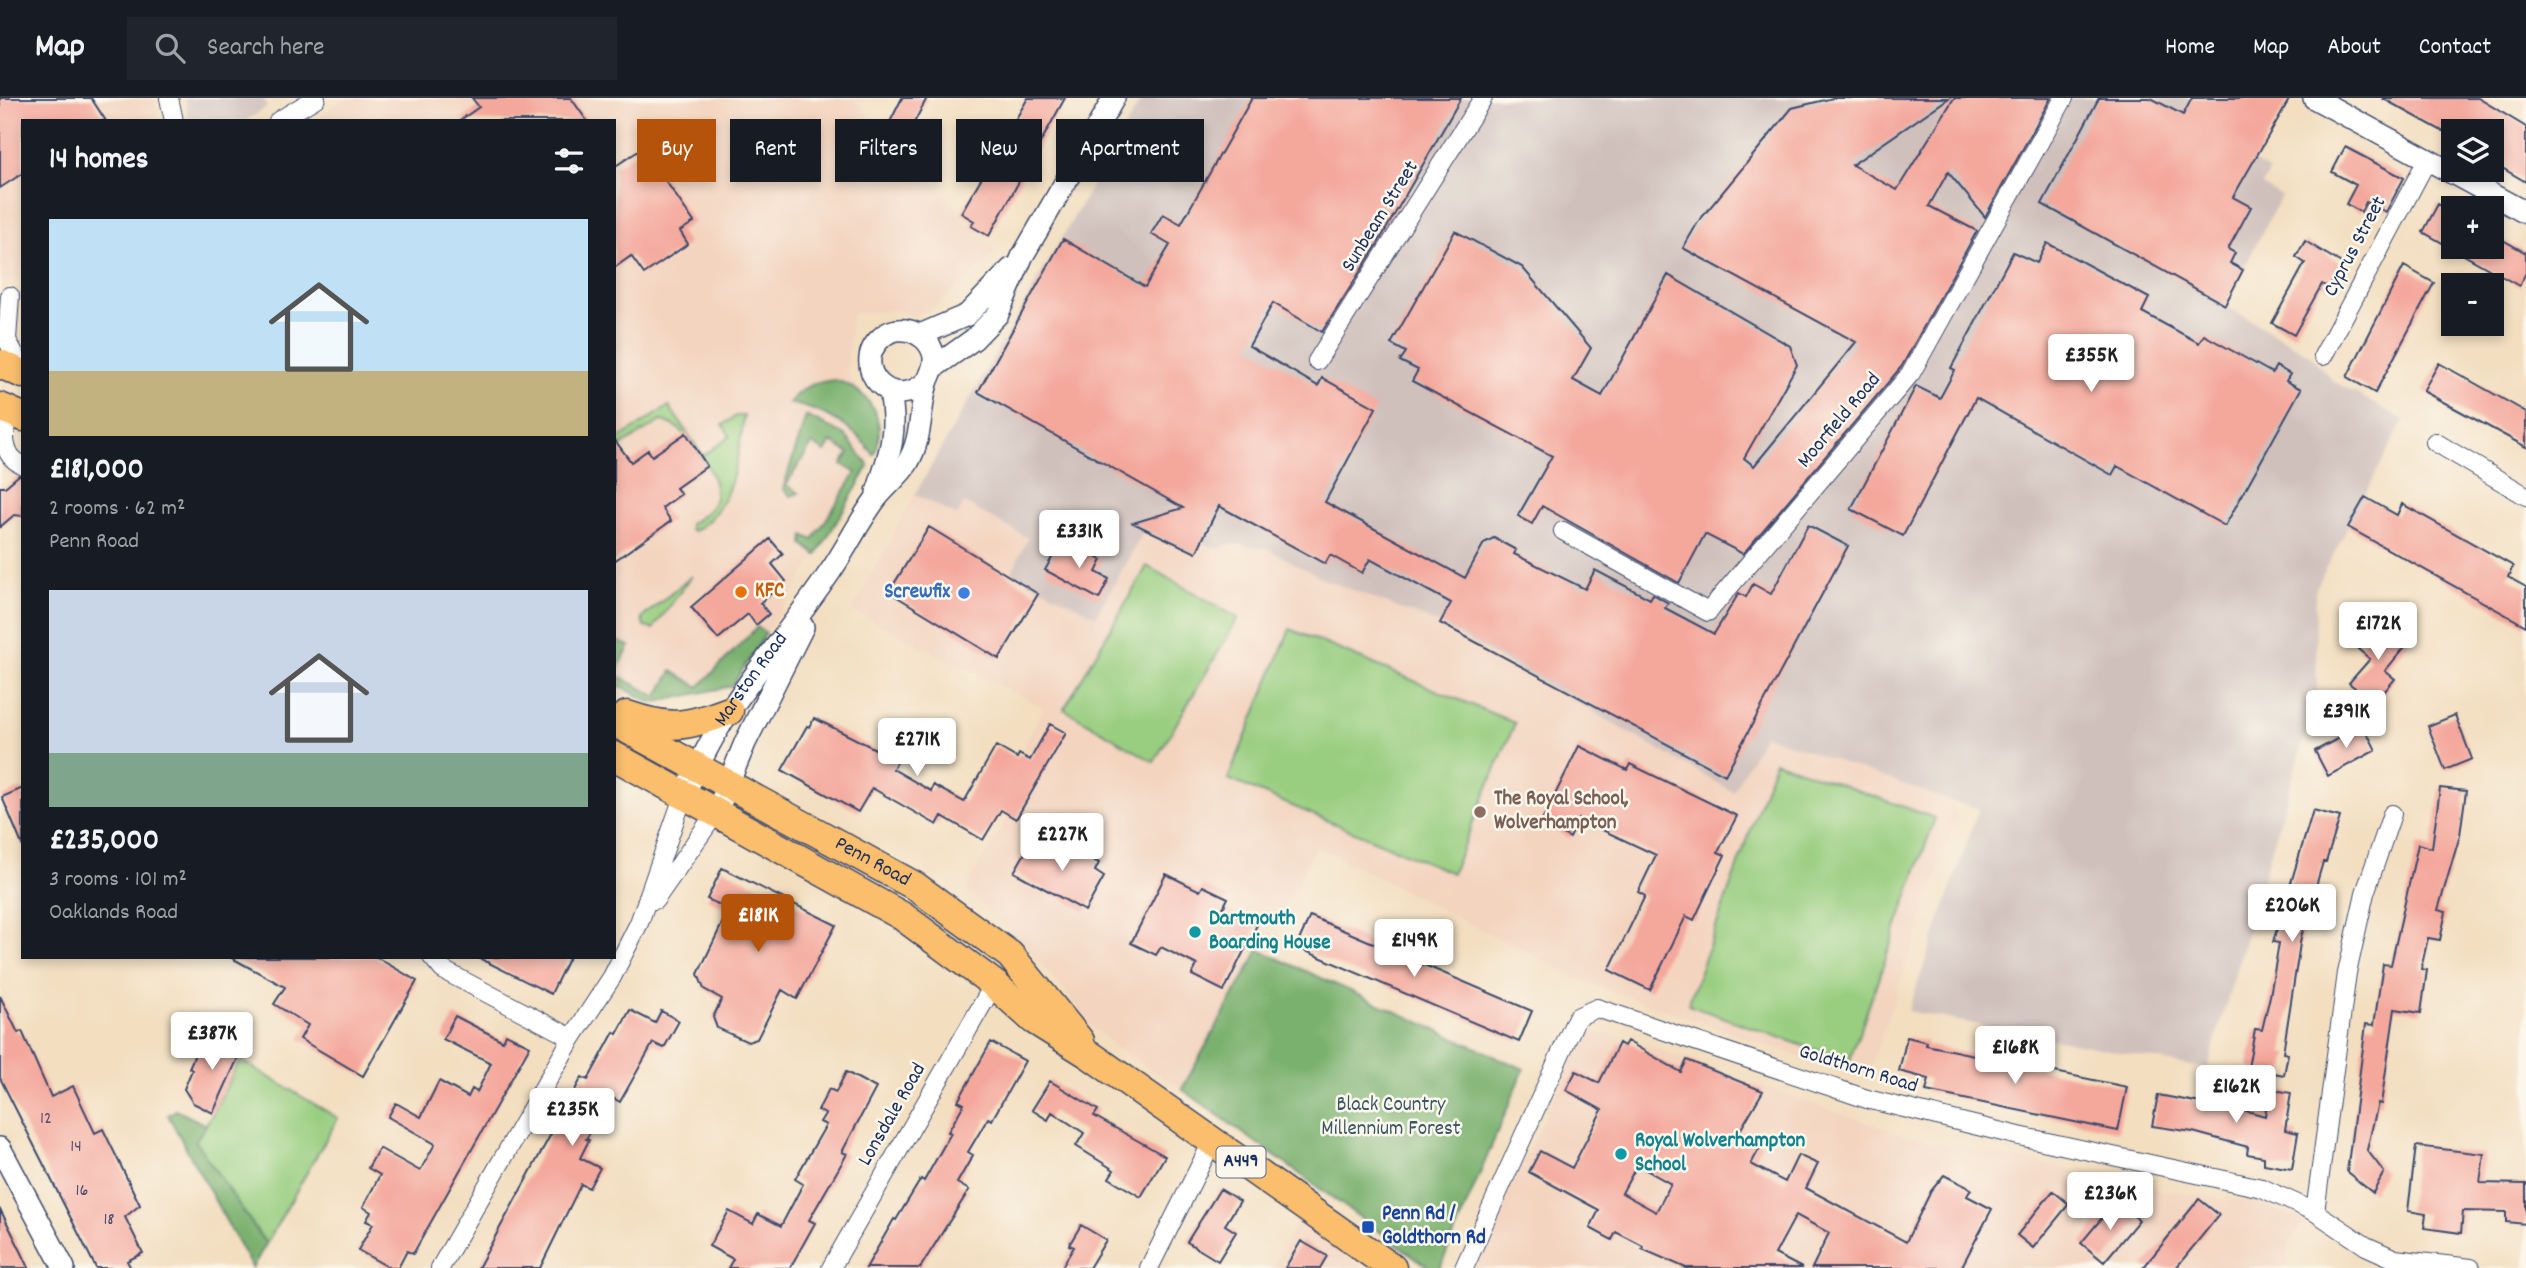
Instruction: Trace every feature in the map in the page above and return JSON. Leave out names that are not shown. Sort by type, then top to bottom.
[{"type":"highway","points":[[0,364],[21,373]]},
{"type":"highway","points":[[616,712],[657,726],[681,727],[729,711]]},
{"type":"highway","name":"Penn Road","points":[[616,723],[697,769],[780,810],[915,886],[1010,955],[1048,998],[1090,1055]]},
{"type":"highway","name":"Penn Road","points":[[616,757],[902,916],[994,984],[1034,1020],[1090,1055],[1392,1268]]},
{"type":"street","points":[[169,98],[174,119]]},
{"type":"street","points":[[281,119],[316,98]]},
{"type":"street","name":"Marston Road","points":[[1023,257],[967,315],[920,335],[900,330],[889,332],[875,345],[871,354],[872,373],[876,380],[890,392],[910,393],[974,339],[998,314],[1023,257],[1114,98]]},
{"type":"street","name":"Sunbeam Street","points":[[1317,361],[1483,98]]},
{"type":"street","name":"Moorfield Road","points":[[1563,531],[1708,612],[1911,373],[2064,98]]},
{"type":"street","points":[[2314,98],[2344,106],[2427,160],[2526,213]]},
{"type":"street","name":"Cyprus Street","points":[[2323,356],[2427,160]]},
{"type":"street","points":[[11,295],[7,340],[21,365]]},
{"type":"street","name":"Marston Road","points":[[684,794],[729,711],[830,572],[874,501],[906,464],[920,433],[930,375],[932,350],[920,335]]},
{"type":"street","name":"Marston Road","points":[[874,501],[893,446],[895,419],[890,392]]},
{"type":"street","points":[[10,411],[3,439],[7,454],[13,461],[21,464]]},
{"type":"street","points":[[2435,442],[2526,496]]},
{"type":"street","name":"Marston Road","points":[[717,811],[753,727],[830,572]]},
{"type":"street","points":[[440,1268],[572,1038],[612,976],[639,923],[671,838],[684,794]]},
{"type":"street","points":[[639,923],[717,811]]},
{"type":"street","points":[[2315,1212],[2347,973],[2365,892],[2392,814]]},
{"type":"street","points":[[434,959],[443,970],[572,1038]]},
{"type":"street","name":"Lonsdale Road","points":[[831,1268],[994,984]]},
{"type":"street","name":"Goldthorn Road","points":[[1464,1268],[1577,1017],[1597,1008],[1867,1099],[2019,1136],[2262,1188],[2315,1212],[2366,1246],[2395,1259],[2471,1268]]},
{"type":"street","points":[[1149,1268],[1212,1142]]},
{"type":"street","points":[[0,1148],[64,1268]]},
{"type":"shaded area","points":[[0,98],[154,98],[158,119],[21,119],[21,276],[15,281],[0,281]]},
{"type":"shaded area","points":[[185,98],[264,98],[267,107],[249,119],[189,119]]},
{"type":"shaded area","points":[[344,98],[853,98],[873,119],[835,119],[835,182],[932,182],[997,252],[930,311],[914,315],[895,310],[851,314],[847,375],[871,402],[880,426],[878,447],[817,555],[732,686],[652,703],[616,685],[616,119],[317,119]]},
{"type":"shaded area","points":[[1142,98],[2288,98],[2254,161],[2270,171],[2262,185],[2281,196],[2225,305],[2310,355],[2333,381],[2404,420],[2315,590],[2317,695],[2207,1069],[1908,1011],[1979,808],[1953,802],[1764,735],[1733,792],[1439,624],[1326,580],[1266,548],[1227,544],[1219,549],[1202,543],[1195,555],[1144,531],[1096,616],[1012,572],[1028,538],[964,503],[957,516],[915,494],[1094,182],[1204,182],[1204,119],[1130,119]]},
{"type":"shaded area","name":"The Royal School, Wolverhampton","points":[[915,494],[956,516],[963,503],[1028,538],[1096,615],[1143,531],[1195,554],[1202,543],[1218,549],[1227,544],[1266,548],[1326,580],[1439,624],[1734,792],[1764,735],[1953,802],[1957,819],[1869,1071],[1852,1075],[1585,982],[1317,847],[1182,1089],[1117,1049],[1077,1013],[1070,997],[1019,940],[966,889],[1009,815],[1017,758],[1044,708],[852,611]]},
{"type":"shaded area","points":[[1608,1033],[1907,1136],[2165,1190],[2258,1203],[2305,1221],[2292,1240],[2285,1268],[1475,1268],[1505,1199],[1585,1035]]},
{"type":"shaded area","points":[[1296,1222],[1364,1268],[1272,1268]]},
{"type":"green space","points":[[835,380],[858,391],[873,408],[879,430],[874,455],[857,436],[837,421],[814,410],[789,403],[809,386]]},
{"type":"green space","points":[[669,406],[703,456],[730,436],[723,425],[736,416],[744,416],[736,464],[726,495],[718,509],[694,531],[690,530],[690,524],[712,506],[715,487],[706,463],[690,440],[680,430],[661,421],[616,449],[616,441]]},
{"type":"green space","points":[[806,416],[845,435],[869,466],[817,555],[803,544],[804,535],[813,540],[856,473],[842,464],[849,453],[831,442],[825,452],[812,444],[786,485],[799,493],[791,496],[783,489]]},
{"type":"green space","points":[[1147,566],[1238,618],[1154,762],[1064,709]]},
{"type":"green space","points":[[692,576],[653,629],[644,627],[642,618]]},
{"type":"green space","points":[[757,627],[766,633],[732,686],[652,703],[616,684],[616,675],[657,697],[672,671],[699,687]]},
{"type":"green space","points":[[1290,629],[1515,723],[1452,873],[1228,779]]},
{"type":"green space","points":[[616,641],[630,646],[616,672]]},
{"type":"green space","points":[[1775,761],[1935,818],[1849,1062],[1688,1005]]},
{"type":"green space","name":"Black Country Millennium Forest","points":[[1259,950],[1524,1069],[1440,1268],[1430,1268],[1182,1089]]},
{"type":"green space","points":[[240,1060],[338,1118],[266,1244],[195,1141],[213,1113]]},
{"type":"green space","points":[[176,1110],[206,1125],[195,1141],[266,1244],[252,1268],[168,1115]]},
{"type":"building","points":[[0,98],[91,98],[105,119],[21,119],[21,174],[0,188]]},
{"type":"building","points":[[472,98],[571,98],[586,119],[462,119],[479,107]]},
{"type":"building","points":[[902,98],[927,98],[916,119],[892,119]]},
{"type":"building","points":[[1028,98],[1065,98],[1042,140],[1042,119],[1016,119]]},
{"type":"building","points":[[1252,98],[1461,98],[1377,245],[1322,332],[1273,303],[1249,346],[1318,386],[1322,378],[1376,408],[1325,502],[1465,578],[1484,543],[1494,538],[1516,550],[1514,554],[1585,589],[1595,570],[1650,599],[1653,594],[1668,603],[1665,608],[1714,634],[1739,593],[1746,597],[1753,584],[1771,594],[1808,525],[1848,546],[1725,775],[1440,623],[1451,603],[1370,559],[1362,573],[1330,555],[1325,564],[1219,506],[1196,553],[1133,523],[1183,508],[978,392],[1063,239],[1145,287],[1170,245],[1151,234],[1163,214],[1181,224]]},
{"type":"building","points":[[1833,98],[1949,98],[1852,165],[1897,190],[1954,98],[2051,98],[1985,217],[1948,172],[1929,206],[1977,231],[1902,366],[1743,554],[1705,534],[1679,583],[1542,506],[1532,524],[1518,516],[1552,456],[1412,381],[1418,370],[1400,361],[1406,352],[1391,344],[1455,231],[1522,267],[1591,348],[1573,380],[1602,396],[1668,275],[1790,346],[1797,365],[1744,458],[1754,466],[1856,342],[1683,248],[1698,222],[1792,108]]},
{"type":"building","points":[[2099,98],[2151,98],[2183,115],[2192,98],[2290,98],[2233,197],[2251,207],[2228,249],[2235,253],[2230,263],[2243,270],[2225,305],[2042,204]]},
{"type":"building","points":[[2382,98],[2478,98],[2526,127],[2526,182],[2504,169],[2504,119],[2441,119],[2441,130]]},
{"type":"building","points":[[2345,147],[2404,178],[2386,212],[2366,202],[2361,212],[2346,204],[2356,185],[2332,172]]},
{"type":"building","points":[[637,152],[637,182],[666,182],[694,222],[680,231],[688,244],[644,274],[631,256],[616,267],[616,166]]},
{"type":"building","points":[[979,182],[1019,182],[989,236],[971,226],[974,221],[961,213]]},
{"type":"building","points":[[2438,204],[2441,206],[2441,242],[2423,232]]},
{"type":"building","points":[[2305,241],[2343,264],[2329,288],[2322,284],[2294,335],[2272,323],[2305,263],[2296,257]]},
{"type":"building","points":[[2504,241],[2526,253],[2526,273],[2519,286],[2504,278],[2504,273],[2496,273],[2471,259],[2504,259]]},
{"type":"building","points":[[2047,243],[2149,298],[2142,312],[2199,343],[2204,335],[2272,373],[2276,366],[2290,374],[2286,381],[2301,389],[2225,526],[2117,466],[2112,475],[1976,398],[1903,536],[1851,509],[1916,386],[1940,398],[1955,370],[1951,368],[2013,252],[2037,263]]},
{"type":"building","points":[[2404,266],[2434,283],[2375,393],[2347,377]]},
{"type":"building","points":[[2439,363],[2526,412],[2526,447],[2423,391]]},
{"type":"building","points":[[686,433],[707,466],[676,488],[681,494],[662,508],[671,521],[616,560],[616,442],[631,462],[648,450],[652,456]]},
{"type":"building","points":[[21,476],[21,516],[14,515],[0,527],[0,487],[5,487]]},
{"type":"building","points":[[2365,497],[2397,515],[2402,504],[2513,566],[2508,577],[2526,587],[2526,626],[2348,527]]},
{"type":"building","name":"Screwfix","points":[[929,527],[1038,594],[999,659],[889,592]]},
{"type":"building","name":"KFC","points":[[770,539],[783,554],[772,564],[786,581],[760,603],[769,614],[756,625],[748,614],[718,639],[691,607]]},
{"type":"building","points":[[1073,544],[1102,560],[1096,572],[1109,579],[1099,599],[1045,570],[1057,549],[1067,555]]},
{"type":"building","points":[[2381,621],[2408,643],[2385,671],[2395,679],[2374,704],[2349,683],[2370,659],[2358,649]]},
{"type":"building","points":[[2455,715],[2472,759],[2445,770],[2428,726]]},
{"type":"building","points":[[814,718],[897,760],[893,769],[931,791],[933,785],[964,802],[996,746],[1017,758],[1019,754],[1030,760],[1050,724],[1066,733],[1016,819],[1001,810],[983,840],[942,816],[937,825],[872,788],[858,812],[782,770]]},
{"type":"building","points":[[2363,725],[2376,750],[2328,776],[2315,751]]},
{"type":"building","points":[[1579,746],[1627,770],[1630,764],[1737,816],[1718,852],[1725,855],[1694,920],[1686,916],[1650,990],[1609,970],[1645,896],[1638,892],[1656,855],[1579,819],[1570,838],[1541,823]]},
{"type":"building","points":[[2440,788],[2466,791],[2460,835],[2438,910],[2446,912],[2440,940],[2428,938],[2421,969],[2427,970],[2421,1013],[2395,1009],[2381,1104],[2378,1103],[2367,1150],[2384,1172],[2373,1193],[2347,1172],[2366,1024],[2374,1025],[2383,964],[2391,965],[2418,844],[2432,848]]},
{"type":"building","points":[[21,789],[21,842],[2,797]]},
{"type":"building","points":[[2313,810],[2340,817],[2326,862],[2323,862],[2301,937],[2283,1053],[2288,1054],[2284,1075],[2248,1068],[2255,1029],[2262,1030],[2270,996],[2279,943],[2273,942]]},
{"type":"building","points":[[1045,840],[1065,851],[1068,846],[1099,863],[1095,871],[1104,877],[1085,911],[1014,872],[1029,846],[1039,851]]},
{"type":"building","points":[[722,868],[836,925],[797,999],[782,990],[757,1039],[748,1042],[717,1028],[713,1017],[722,999],[704,989],[698,974],[729,909],[707,899]]},
{"type":"building","name":"Dartmouth Boarding House","points":[[1166,874],[1200,891],[1203,886],[1228,898],[1223,908],[1257,925],[1224,991],[1192,975],[1197,965],[1161,947],[1156,955],[1131,943]]},
{"type":"building","points":[[1310,916],[1532,1011],[1519,1042],[1296,947]]},
{"type":"building","points":[[234,959],[379,959],[417,981],[363,1076],[300,1039],[308,1025],[274,1004],[285,987]]},
{"type":"building","points":[[481,959],[568,959],[551,994]]},
{"type":"building","points":[[0,996],[18,1033],[22,1031],[51,1097],[73,1086],[95,1133],[103,1129],[140,1205],[125,1217],[143,1253],[127,1261],[131,1268],[96,1268],[0,1078]]},
{"type":"building","points":[[630,1010],[655,1023],[661,1011],[679,1021],[664,1048],[653,1043],[620,1102],[613,1098],[586,1139],[589,1140],[580,1158],[600,1168],[589,1188],[581,1184],[540,1268],[478,1268],[582,1077],[588,1080],[614,1032],[617,1034]]},
{"type":"building","points":[[455,1016],[503,1041],[506,1034],[530,1046],[413,1254],[407,1251],[398,1268],[390,1268],[358,1250],[373,1224],[366,1221],[371,1212],[363,1207],[380,1175],[368,1168],[379,1148],[420,1171],[435,1144],[388,1117],[396,1103],[421,1117],[439,1081],[468,1097],[472,1089],[477,1092],[491,1063],[443,1039]]},
{"type":"building","points":[[220,1035],[243,1047],[213,1113],[193,1103],[184,1089],[200,1042],[214,1047]]},
{"type":"building","points":[[1907,1037],[1927,1042],[1926,1045],[2127,1087],[2118,1131],[1926,1091],[1929,1079],[1899,1071]]},
{"type":"building","name":"Royal Wolverhampton School","points":[[1627,1041],[1681,1072],[1687,1060],[1763,1091],[1739,1132],[1762,1144],[1751,1164],[1785,1182],[1798,1155],[1818,1164],[1806,1188],[1906,1242],[1931,1191],[1944,1175],[1971,1189],[1967,1196],[1992,1209],[1961,1268],[1812,1268],[1829,1233],[1796,1215],[1775,1254],[1802,1268],[1686,1268],[1642,1249],[1643,1246],[1616,1232],[1612,1240],[1590,1228],[1599,1210],[1529,1172],[1540,1151],[1572,1168],[1602,1110],[1566,1090],[1576,1071],[1599,1083],[1619,1043],[1624,1046]],"holes":[[[1637,1165],[1671,1184],[1656,1212],[1622,1193]]]},
{"type":"building","points":[[991,1042],[1025,1061],[992,1120],[988,1118],[968,1152],[973,1155],[957,1183],[969,1190],[920,1268],[866,1268],[894,1219],[896,1220],[921,1179],[924,1181],[951,1133],[948,1132],[964,1104],[958,1101]]},
{"type":"building","points":[[846,1072],[876,1088],[842,1152],[847,1154],[809,1220],[815,1223],[790,1268],[728,1268],[733,1259],[709,1246],[729,1211],[753,1224],[758,1214],[781,1226],[803,1184],[795,1179],[826,1125],[820,1122],[825,1114],[818,1110],[829,1089],[836,1092]]},
{"type":"building","points":[[1050,1081],[1098,1110],[1094,1116],[1165,1156],[1141,1197],[1109,1178],[1114,1170],[1076,1146],[1084,1133],[1052,1112],[1048,1120],[1032,1110]]},
{"type":"building","points":[[2269,1089],[2291,1093],[2285,1130],[2298,1133],[2292,1169],[2264,1164],[2264,1157],[2247,1154],[2248,1147],[2193,1132],[2152,1126],[2158,1095],[2217,1106],[2218,1103],[2265,1116]]},
{"type":"building","points":[[2416,1146],[2484,1154],[2480,1183],[2526,1184],[2526,1224],[2506,1222],[2506,1212],[2463,1211],[2461,1233],[2424,1228],[2426,1214],[2408,1211]]},
{"type":"building","points":[[1220,1189],[1240,1201],[1225,1225],[1236,1232],[1218,1261],[1187,1242]]},
{"type":"building","points":[[2053,1191],[2069,1204],[2033,1248],[2017,1235]]},
{"type":"building","points":[[2199,1199],[2219,1215],[2176,1268],[2143,1268]]},
{"type":"building","points":[[2116,1201],[2139,1220],[2104,1262],[2081,1243]]},
{"type":"building","points":[[0,1209],[23,1255],[29,1268],[0,1268]]},
{"type":"building","points":[[1081,1225],[1106,1240],[1089,1268],[1061,1268],[1074,1247],[1069,1245]]},
{"type":"building","points":[[1301,1241],[1327,1256],[1320,1268],[1285,1268]]},
{"type":"place","name":"KFC","points":[[741,592]]},
{"type":"place","name":"Screwfix","points":[[964,593]]},
{"type":"place","name":"The Royal School, Wolverhampton","points":[[1480,812]]},
{"type":"place","name":"Dartmouth Boarding House","points":[[1195,932]]},
{"type":"place","name":"Royal Wolverhampton School","points":[[1621,1154]]},
{"type":"place","name":"Penn Rd / Goldthorn Rd","points":[[1368,1227]]}]
